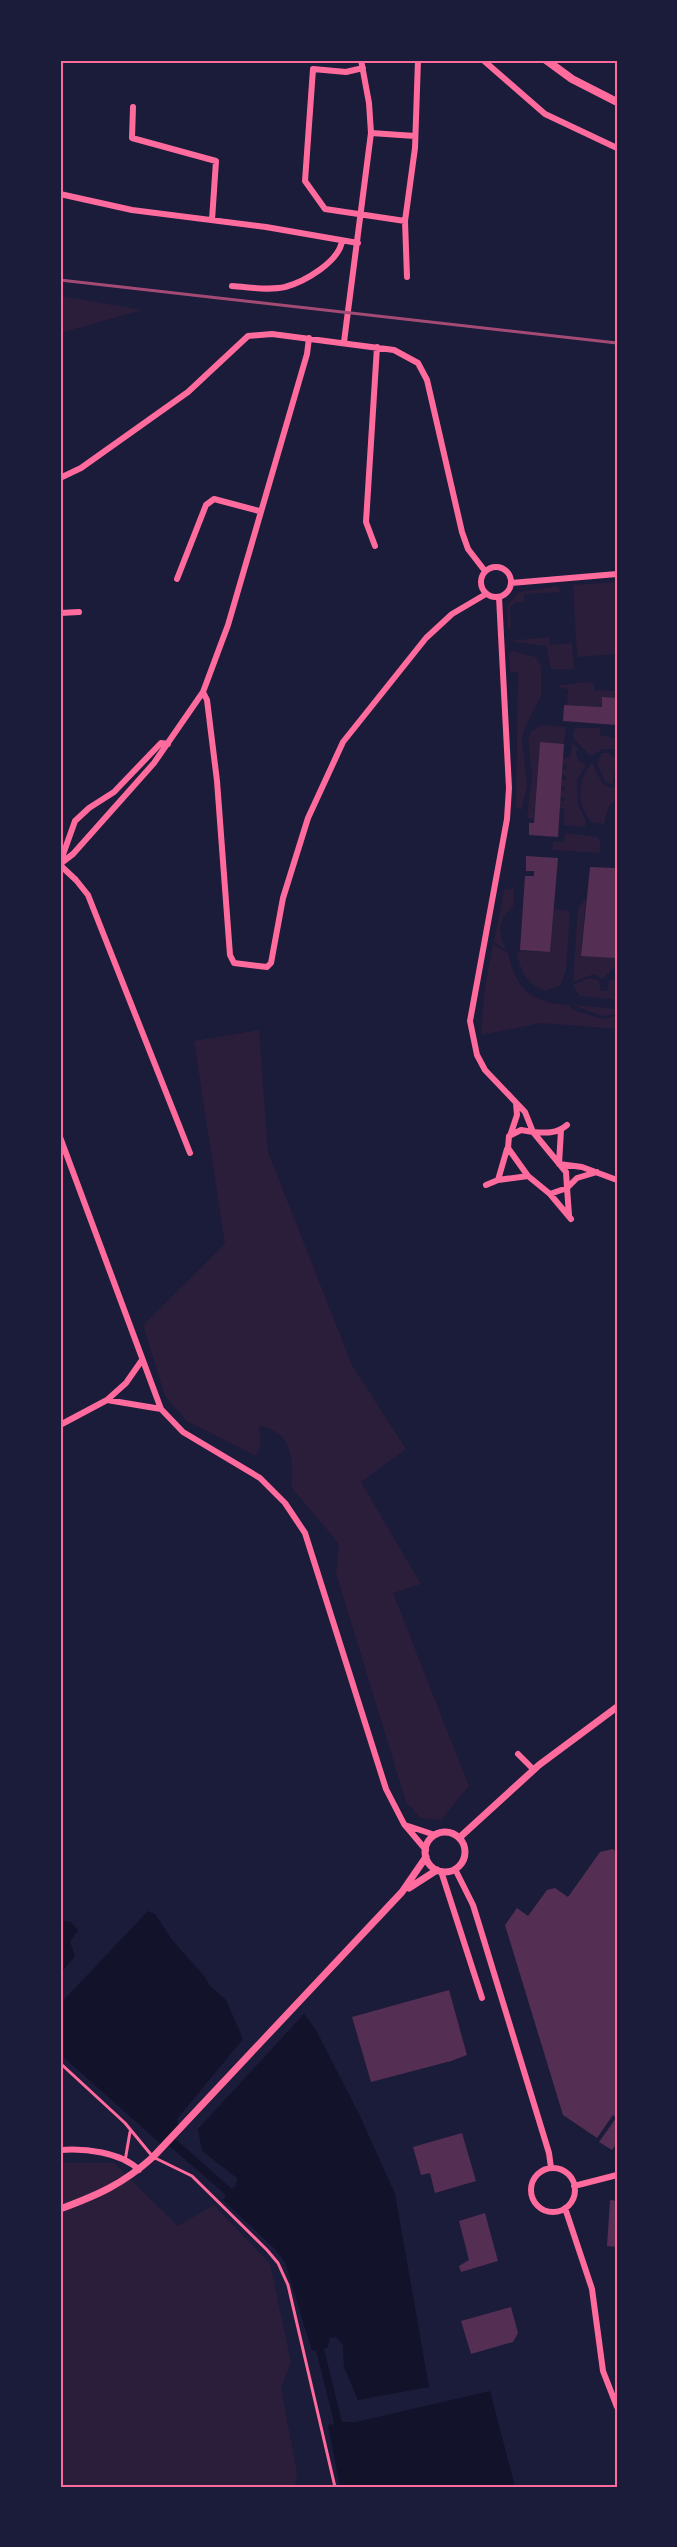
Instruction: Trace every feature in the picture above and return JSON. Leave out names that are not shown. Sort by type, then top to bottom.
[{"type":"main road","points":[[546,60],[570,78],[617,102]]},
{"type":"street","points":[[344,342],[371,134],[361,60]]},
{"type":"street","points":[[407,277],[405,221],[415,136],[418,60]]},
{"type":"street","points":[[483,60],[545,114],[617,148]]},
{"type":"street","points":[[363,68],[346,72],[313,69],[305,181],[325,209],[405,221]]},
{"type":"street","points":[[133,107],[132,138],[216,161],[212,220]]},
{"type":"street","points":[[371,134],[415,136]]},
{"type":"street","points":[[60,194],[132,210],[358,243]]},
{"type":"street","points":[[232,286],[284,287],[298,282],[336,255],[342,241]]},
{"type":"street","points":[[60,477],[81,468],[188,392],[248,336],[272,334],[394,350],[418,363],[427,380],[462,532],[468,549],[485,572]]},
{"type":"street","points":[[60,864],[81,846],[168,744],[203,692],[228,625],[259,511],[307,354],[309,338]]},
{"type":"street","points":[[375,546],[366,522],[377,347]]},
{"type":"street","points":[[177,579],[206,505],[214,499],[259,511]]},
{"type":"street","points":[[486,594],[481,580],[485,572],[494,567],[504,570],[511,583]]},
{"type":"street","points":[[511,583],[617,574]]},
{"type":"street","points":[[203,692],[207,700],[217,781],[230,955],[234,963],[267,967],[271,963],[283,898],[308,818],[343,742],[426,638],[452,614],[486,594],[499,597],[507,592],[511,583]]},
{"type":"street","points":[[499,597],[509,789],[507,819],[470,1021],[477,1055],[485,1070],[525,1113],[532,1132],[566,1172],[570,1217],[550,1194],[528,1176],[507,1148]]},
{"type":"street","points":[[60,613],[79,612]]},
{"type":"street","points":[[60,864],[75,821],[89,808],[114,792],[160,743],[168,744]]},
{"type":"street","points":[[60,864],[76,879],[88,895],[190,1153]]},
{"type":"street","points":[[498,1180],[517,1115],[516,1102]]},
{"type":"street","points":[[509,1136],[521,1130],[545,1133],[561,1130],[567,1125]]},
{"type":"street","points":[[559,1164],[561,1130]]},
{"type":"street","points":[[60,1137],[161,1409],[183,1432],[260,1478],[285,1503],[305,1533],[386,1789],[404,1824],[439,1871],[482,1998]]},
{"type":"street","points":[[559,1164],[597,1172],[617,1180]]},
{"type":"street","points":[[550,1194],[567,1188],[577,1178],[597,1172]]},
{"type":"street","points":[[486,1185],[498,1180],[528,1176]]},
{"type":"street","points":[[60,1425],[107,1400],[126,1383],[142,1360]]},
{"type":"street","points":[[107,1400],[161,1409]]},
{"type":"street","points":[[459,1838],[534,1770],[617,1707]]},
{"type":"street","points":[[518,1754],[534,1770]]},
{"type":"street","points":[[402,1892],[439,1871],[455,1869],[465,1856],[464,1846],[459,1838],[448,1832],[435,1835],[404,1824]]},
{"type":"street","points":[[60,2209],[110,2190],[153,2157],[402,1892],[435,1835]]},
{"type":"street","points":[[455,1869],[473,1905],[483,1934],[549,2153],[551,2168]]},
{"type":"street","points":[[60,2151],[106,2154],[125,2161],[139,2170]]},
{"type":"street","points":[[551,2168],[566,2173],[574,2186],[571,2202],[565,2208],[550,2212],[542,2210],[532,2198],[532,2182],[537,2175],[551,2168]]},
{"type":"street","points":[[574,2186],[617,2175]]},
{"type":"street","points":[[565,2208],[575,2230],[592,2289],[603,2372],[617,2407]]},
{"type":"street","points":[[608,2386],[617,2391]]},
{"type":"lane","points":[[60,2063],[130,2130],[153,2157],[192,2176],[278,2263],[288,2285],[335,2487]]},
{"type":"lane","points":[[125,2161],[130,2130]]},
{"type":"shaded area","points":[[60,296],[142,310],[60,333]]},
{"type":"shaded area","points":[[617,582],[617,654],[577,657],[573,585]]},
{"type":"shaded area","points":[[558,586],[561,592],[524,594],[524,602],[516,602],[510,607],[511,628],[508,629],[507,605],[520,592]]},
{"type":"shaded area","points":[[549,637],[550,645],[572,643],[574,669],[551,669],[546,646],[508,641]]},
{"type":"shaded area","points":[[512,651],[536,657],[541,666],[541,696],[522,738],[527,785],[522,809],[516,808],[518,672],[510,672],[509,655]]},
{"type":"shaded area","points":[[589,682],[594,684],[594,690],[617,691],[617,698],[603,697],[602,707],[567,705],[568,689],[559,688],[560,685]]},
{"type":"shaded area","points":[[541,725],[566,727],[564,744],[540,743],[534,819],[527,818],[532,775],[528,740],[531,732]]},
{"type":"shaded area","points":[[575,728],[600,728],[600,735],[617,739],[617,749],[603,749],[591,756],[572,737]]},
{"type":"shaded area","points":[[572,742],[579,750],[576,752],[578,760],[586,765],[577,780],[578,804],[586,821],[585,827],[564,825],[564,808],[560,808],[560,801],[564,801],[565,798],[561,797],[561,790],[565,790],[565,787],[561,786],[562,780],[566,780],[566,776],[562,775],[563,769],[566,769],[567,765],[563,764],[563,759],[571,756]]},
{"type":"shaded area","points":[[602,753],[609,753],[617,759],[612,785],[604,780],[597,763]]},
{"type":"shaded area","points":[[592,762],[602,783],[610,788],[617,785],[617,799],[608,810],[602,830],[603,825],[599,822],[594,824],[581,802],[583,777]]},
{"type":"shaded area","points":[[565,833],[597,837],[600,841],[600,853],[552,850],[553,842],[564,842]]},
{"type":"shaded area","points":[[514,889],[513,907],[501,922],[500,933],[507,951],[494,942],[504,890]]},
{"type":"shaded area","points":[[586,898],[581,955],[615,957],[617,947],[617,964],[603,979],[594,974],[573,982],[578,909]]},
{"type":"shaded area","points":[[553,909],[570,911],[566,971],[560,986],[545,991],[533,985],[525,975],[517,951],[550,952]]},
{"type":"shaded area","points":[[493,944],[508,953],[516,976],[528,992],[545,1001],[570,1005],[573,1010],[602,1019],[615,1016],[617,1029],[541,1023],[481,1035],[484,993]]},
{"type":"shaded area","points":[[589,978],[599,980],[601,991],[608,991],[609,981],[617,979],[617,1000],[580,996],[573,985]]},
{"type":"shaded area","points":[[573,1005],[617,1009],[617,1014],[602,1016]]},
{"type":"shaded area","points":[[259,1030],[268,1152],[352,1365],[406,1449],[361,1482],[421,1584],[393,1593],[469,1786],[441,1820],[421,1818],[406,1802],[336,1573],[339,1544],[291,1487],[291,1457],[285,1440],[270,1429],[259,1426],[261,1444],[256,1456],[187,1421],[165,1396],[143,1325],[225,1244],[194,1041]]},
{"type":"shaded area","points":[[148,1911],[155,1914],[173,1941],[205,1977],[209,1985],[226,2000],[243,2039],[177,2119],[179,2125],[172,2136],[232,2189],[236,2185],[237,2178],[202,2151],[198,2129],[304,2014],[316,2030],[359,2114],[395,2194],[429,2387],[358,2400],[344,2367],[343,2345],[336,2337],[330,2338],[328,2347],[324,2349],[342,2422],[356,2422],[490,2391],[515,2487],[340,2487],[328,2425],[334,2424],[333,2418],[316,2350],[312,2351],[285,2262],[275,2249],[223,2200],[226,2195],[166,2143],[163,2146],[60,2054],[60,2004]]},
{"type":"shaded area","points":[[60,1920],[71,1922],[78,1930],[70,1942],[75,1956],[60,1974]]},
{"type":"shaded area","points":[[60,2163],[114,2163],[178,2226],[214,2205],[270,2264],[291,2362],[281,2388],[297,2473],[295,2487],[60,2487]]},
{"type":"building","points":[[602,697],[617,698],[617,725],[563,721],[564,705],[602,707]]},
{"type":"building","points":[[540,742],[564,744],[558,837],[529,835],[529,823],[534,823]]},
{"type":"building","points":[[526,856],[558,858],[550,952],[520,950],[525,876],[534,876],[534,871],[526,871]]},
{"type":"building","points":[[590,867],[615,868],[617,871],[615,958],[581,956]]},
{"type":"building","points":[[613,1849],[617,1852],[617,2143],[612,2150],[599,2142],[616,2118],[613,2115],[597,2138],[563,2115],[505,1925],[517,1908],[528,1916],[547,1890],[555,1888],[568,1897],[600,1852]]},
{"type":"building","points":[[449,1990],[467,2055],[371,2082],[352,2017]]},
{"type":"building","points":[[462,2133],[476,2181],[435,2193],[430,2173],[421,2175],[413,2147]]},
{"type":"building","points":[[610,2200],[617,2201],[617,2247],[607,2246]]},
{"type":"building","points":[[485,2213],[498,2261],[461,2272],[459,2266],[469,2260],[459,2221]]},
{"type":"building","points":[[511,2307],[518,2333],[513,2342],[471,2354],[461,2321]]},
{"type":"railway","points":[[60,280],[617,343]]}]
